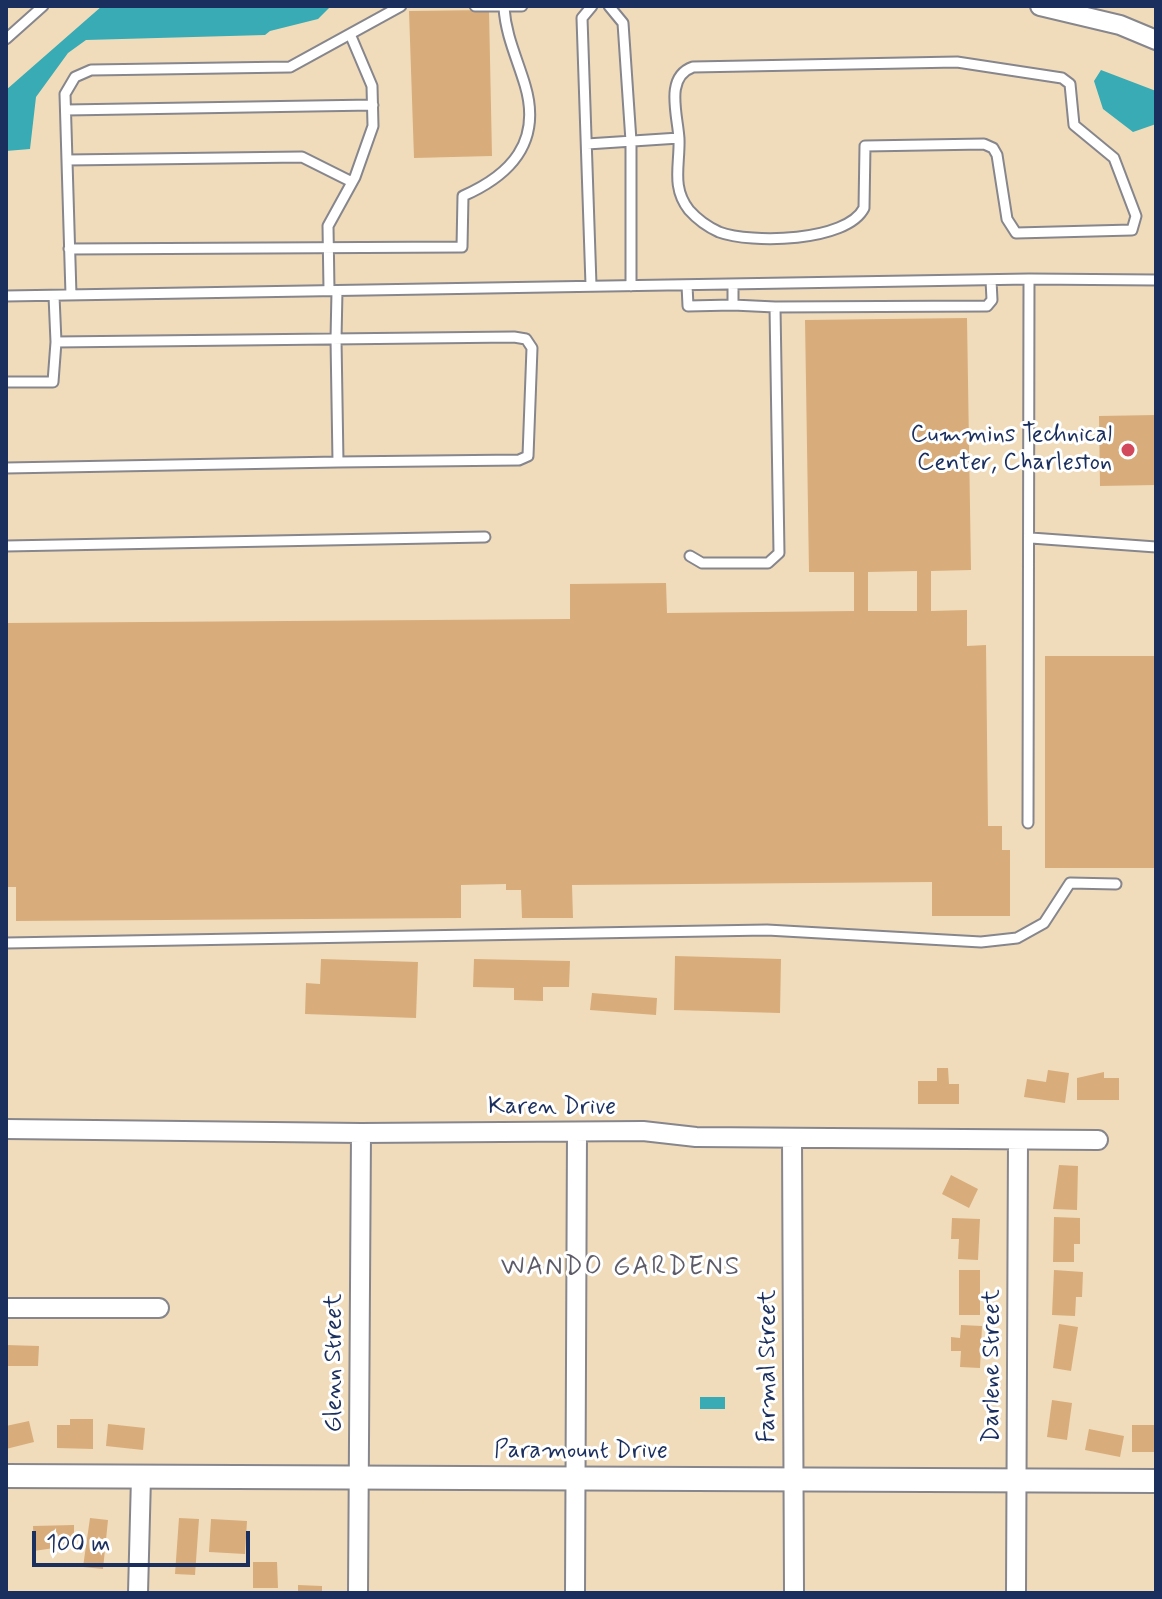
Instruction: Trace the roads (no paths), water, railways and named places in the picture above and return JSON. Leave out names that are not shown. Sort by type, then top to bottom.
[{"type":"street","points":[[1040,6],[1120,25],[1156,40]]},
{"type":"street","name":"Karen Drive","points":[[6,1129],[577,1132],[792,1138],[1098,1140]]},
{"type":"street","points":[[575,1593],[577,1132]]},
{"type":"street","name":"Glenn Street","points":[[358,1593],[361,1133]]},
{"type":"street","name":"Farmal Street","points":[[792,1138],[794,1593]]},
{"type":"street","name":"Darlene Street","points":[[1016,1593],[1018,1140]]},
{"type":"street","points":[[6,1308],[159,1308]]},
{"type":"street","name":"Paramount Drive","points":[[6,1476],[1156,1481]]},
{"type":"street","points":[[138,1593],[141,1477]]},
{"type":"lane","points":[[6,39],[43,6]]},
{"type":"lane","points":[[71,295],[66,110],[69,86],[75,77],[91,70],[290,67],[401,6]]},
{"type":"lane","points":[[475,6],[522,6]]},
{"type":"lane","points":[[591,285],[582,18],[592,6]]},
{"type":"lane","points":[[609,6],[623,23],[631,141],[631,286]]},
{"type":"lane","points":[[69,249],[462,247],[463,196],[492,183],[507,171],[521,150],[530,114],[525,86],[512,54],[504,8]]},
{"type":"lane","points":[[338,462],[336,339],[327,247],[328,226],[352,182],[373,126],[372,86],[350,34]]},
{"type":"lane","points":[[957,62],[1062,78],[1070,84],[1074,125],[1114,158],[1136,216],[1135,225],[1124,233],[1016,233],[1007,219],[993,148],[984,144],[865,146],[864,208],[849,225],[798,239],[722,233],[697,217],[680,195],[675,175],[679,138],[673,112],[677,81],[683,70],[693,67],[957,62]]},
{"type":"lane","points":[[66,110],[373,105]]},
{"type":"lane","points":[[587,144],[679,138]]},
{"type":"lane","points":[[67,160],[302,157],[352,182]]},
{"type":"lane","points":[[1028,823],[1031,538],[1029,279]]},
{"type":"lane","points":[[687,285],[688,306],[987,306],[992,300],[991,280]]},
{"type":"lane","points":[[6,296],[591,285],[1156,280]]},
{"type":"lane","points":[[733,284],[733,305]]},
{"type":"lane","points":[[6,382],[53,382],[56,342],[54,296]]},
{"type":"lane","points":[[690,556],[702,563],[768,563],[779,553],[775,307]]},
{"type":"lane","points":[[6,468],[519,460],[528,456],[532,348],[526,339],[56,342]]},
{"type":"lane","points":[[6,546],[485,537]]},
{"type":"lane","points":[[1031,538],[1156,547]]},
{"type":"lane","points":[[6,943],[767,930],[981,942],[1017,938],[1044,923],[1070,883],[1116,884]]},
{"type":"water","points":[[102,6],[331,6],[318,19],[265,35],[86,40],[68,53],[36,97],[30,149],[6,151],[6,90]]},
{"type":"water","points":[[1101,70],[1156,91],[1156,124],[1133,132],[1103,109],[1094,81]]},
{"type":"water","points":[[700,1397],[725,1397],[725,1409],[700,1409]]},
{"type":"place","name":"Cummins Technical Center, Charleston","points":[[1128,450]]},
{"type":"district","name":"WANDO GARDENS","points":[[621,1269]]}]
